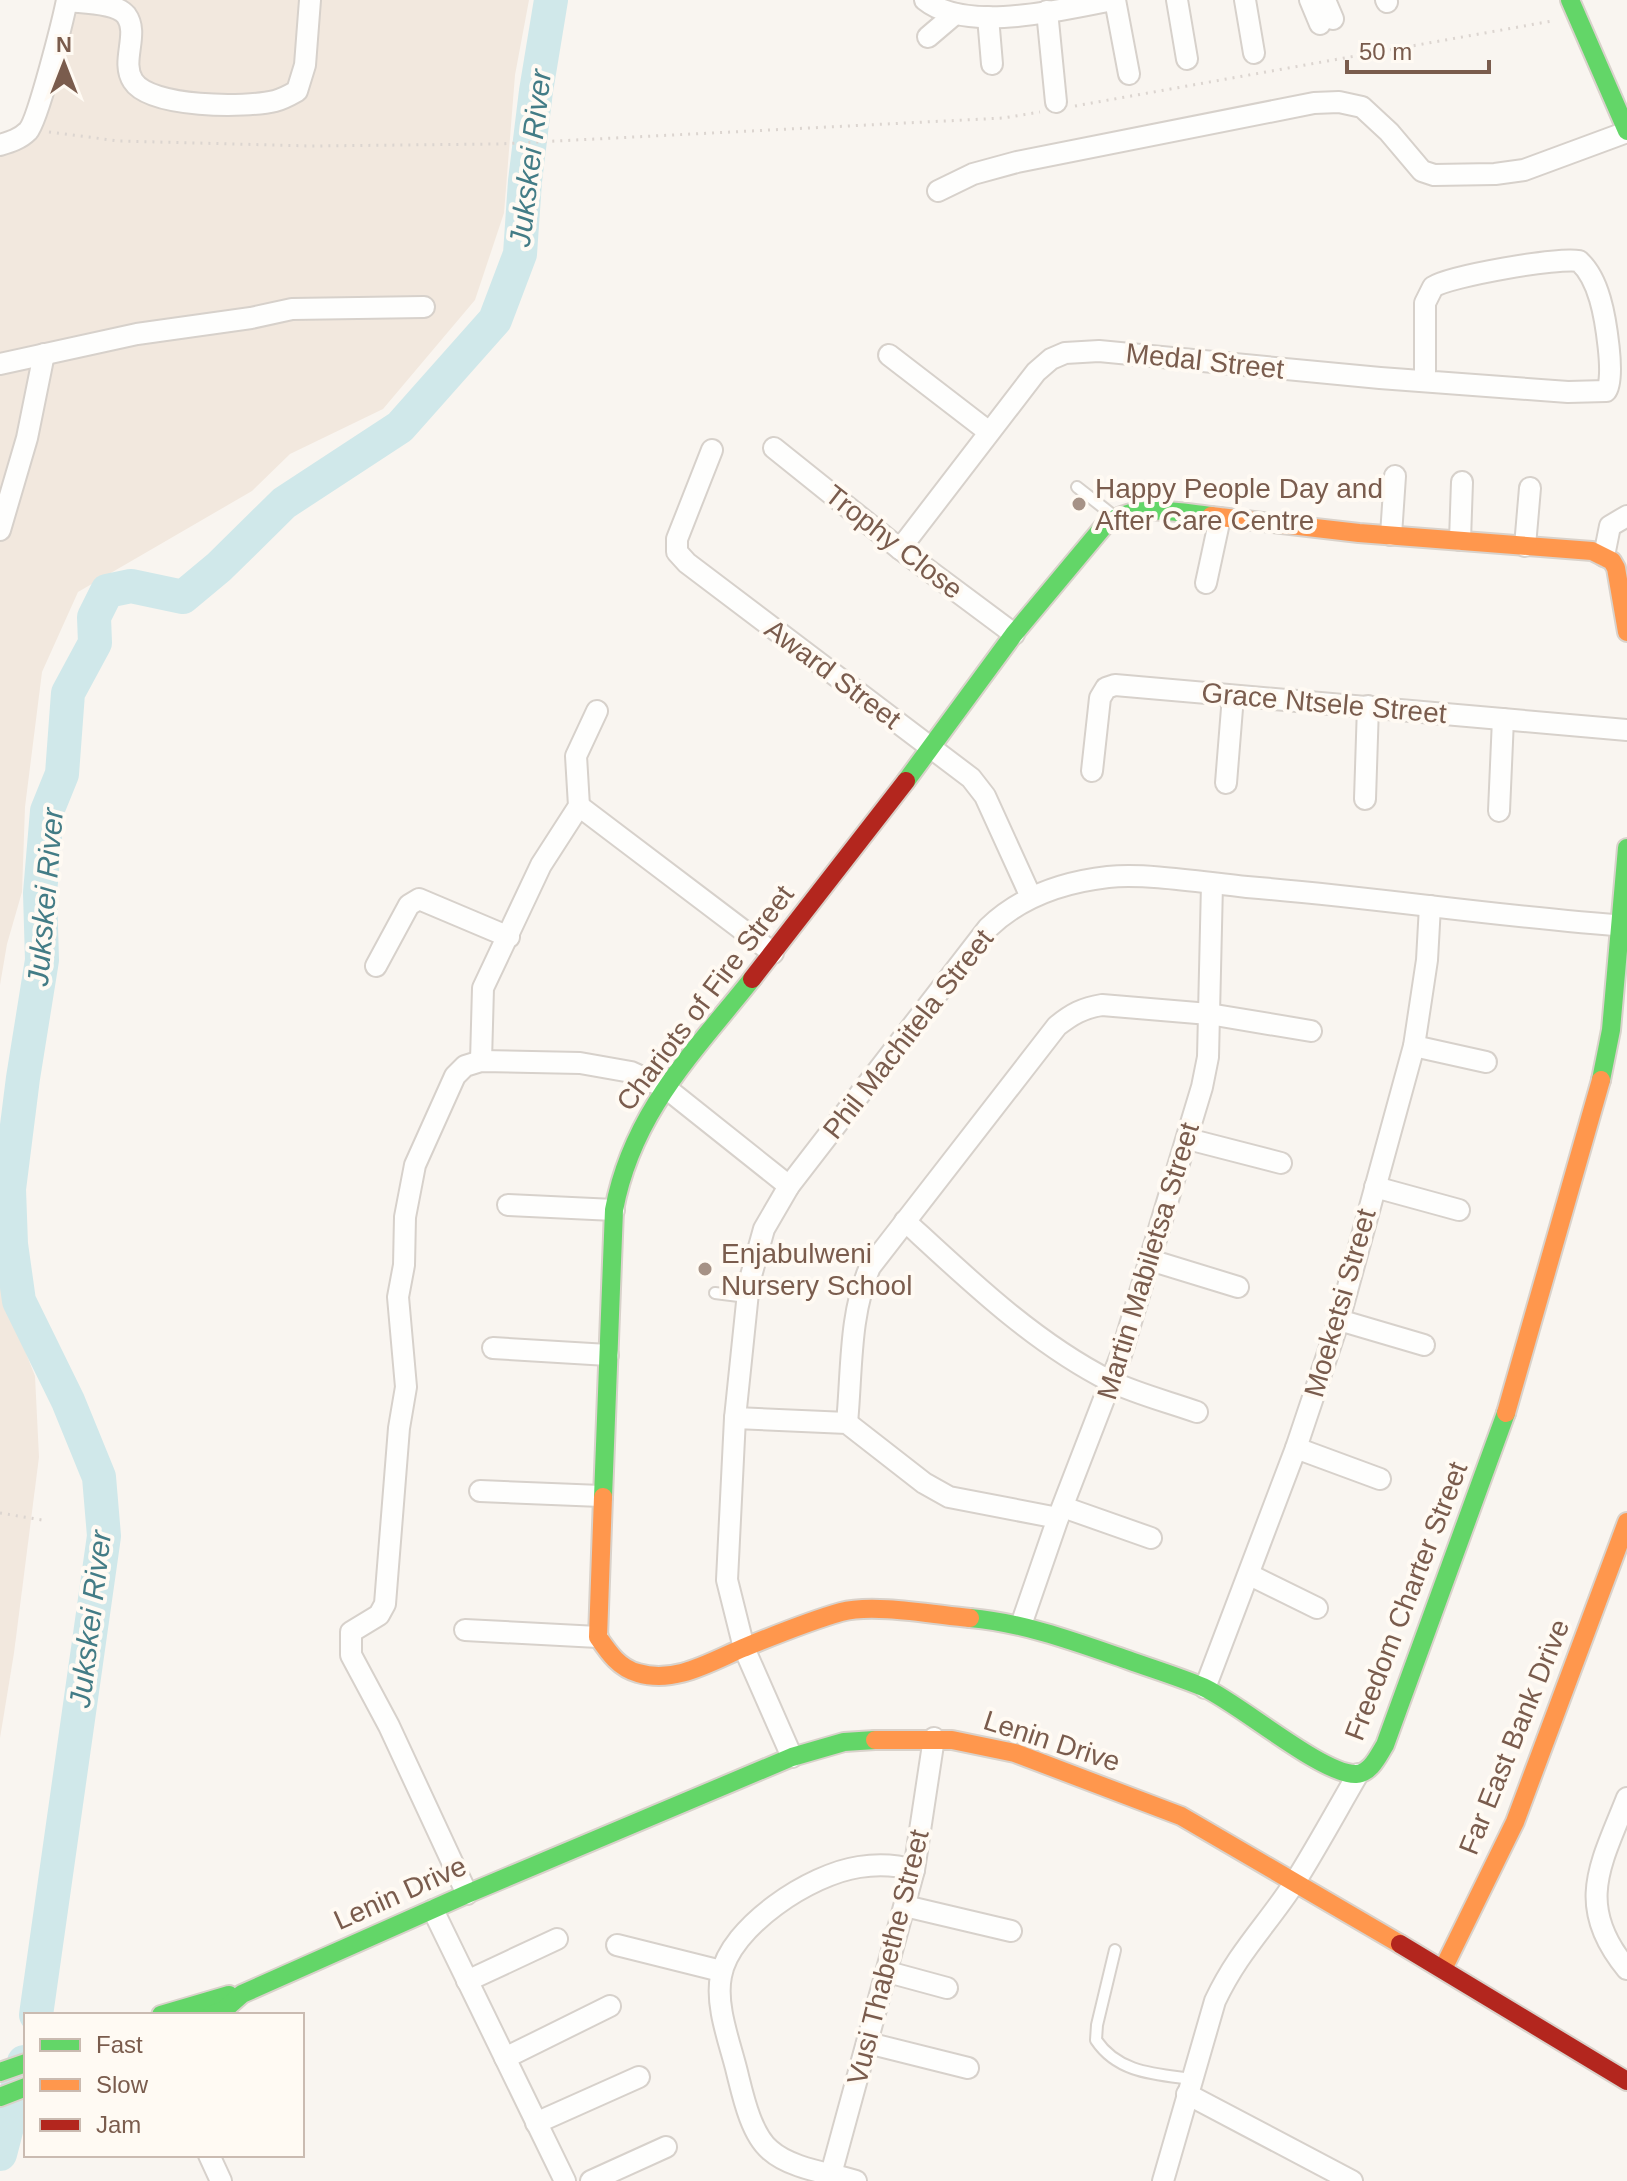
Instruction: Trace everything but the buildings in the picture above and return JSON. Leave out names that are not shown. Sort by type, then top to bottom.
[{"type":"street","points":[[0,145],[15,140],[30,129],[67,1],[112,7],[127,17],[132,30],[130,75],[140,88],[185,102],[232,103],[274,102],[297,91],[305,65],[310,0]]},
{"type":"street","points":[[925,0],[955,14],[988,17],[1114,0],[1129,74]]},
{"type":"street","points":[[1177,0],[1191,57],[1186,0]]},
{"type":"street","points":[[1245,0],[1254,53]]},
{"type":"street","points":[[1310,0],[1326,14]]},
{"type":"street","points":[[938,191],[973,174],[1017,162],[1314,103],[1339,102],[1362,107],[1389,132],[1422,171],[1434,175],[1524,170],[1627,132],[1570,0]]},
{"type":"street","points":[[1588,0],[1627,91]]},
{"type":"street","points":[[1047,11],[1056,102]]},
{"type":"street","points":[[928,37],[955,14]]},
{"type":"street","points":[[988,17],[992,64]]},
{"type":"street","name":"Medal Street","points":[[900,549],[1036,372],[1051,359],[1079,351],[1425,381],[1601,392],[1608,389],[1611,381],[1600,300],[1586,268],[1572,259],[1450,279],[1433,287],[1425,303],[1425,381]]},
{"type":"street","points":[[0,364],[137,334],[292,309],[424,307]]},
{"type":"street","points":[[0,530],[27,438],[44,354]]},
{"type":"street","points":[[889,355],[989,432]]},
{"type":"street","name":"Trophy Close","points":[[774,448],[900,549],[1014,634]]},
{"type":"street","name":"Award Street","points":[[712,450],[677,539],[677,552],[687,563],[971,778],[985,796],[1031,897]]},
{"type":"street","points":[[1391,535],[1395,476]]},
{"type":"street","points":[[1460,540],[1462,482]]},
{"type":"street","points":[[1525,546],[1530,488]]},
{"type":"street","points":[[1115,517],[1142,510],[1162,510],[1391,535],[1592,551],[1604,556],[1616,568],[1627,632]]},
{"type":"street","points":[[1604,556],[1610,526],[1627,516]]},
{"type":"street","name":"Chariots of Fire Street","points":[[598,1637],[614,1210],[622,1168],[630,1146],[666,1088],[932,748],[1014,634],[1115,517]]},
{"type":"street","points":[[1206,583],[1220,518]]},
{"type":"street","name":"Grace Ntsele Street","points":[[1092,771],[1096,711],[1106,688],[1115,685],[1627,730]]},
{"type":"street","points":[[1226,783],[1233,696]]},
{"type":"street","points":[[1365,799],[1368,706]]},
{"type":"street","points":[[481,1061],[483,988],[541,865],[579,806],[576,756],[597,711]]},
{"type":"street","points":[[1499,811],[1503,719]]},
{"type":"street","points":[[579,806],[773,953]]},
{"type":"street","name":"Freedom Charter Street","points":[[744,1648],[832,1613],[859,1609],[944,1614],[1021,1625],[1205,1688],[1300,1749],[1341,1771],[1358,1774],[1371,1767],[1385,1745],[1513,1395],[1609,1050],[1624,926],[1627,848]]},
{"type":"street","name":"Phil Machitela Street","points":[[792,1757],[744,1648],[727,1580],[735,1418],[747,1297],[757,1248],[789,1186],[972,946],[1002,915],[1031,897],[1109,877],[1371,898],[1624,926]]},
{"type":"street","name":"Martin Mabiletsa Street","points":[[1021,1625],[1060,1513],[1112,1382],[1188,1139],[1208,1057],[1212,884]]},
{"type":"street","points":[[376,966],[409,905],[419,899],[509,937]]},
{"type":"street","name":"Moeketsi Street","points":[[1205,1688],[1250,1575],[1339,1320],[1414,1046],[1427,960],[1430,906]]},
{"type":"street","points":[[847,1423],[857,1315],[870,1267],[1057,1026],[1073,1013],[1102,1005],[1209,1014],[1311,1031]]},
{"type":"street","points":[[1414,1046],[1486,1062]]},
{"type":"street","points":[[467,1894],[389,1726],[351,1655],[349,1644],[351,1632],[379,1615],[385,1604],[397,1442],[406,1387],[398,1297],[404,1265],[409,1187],[447,1089],[465,1066],[481,1061],[607,1066],[631,1072],[666,1088],[789,1186]]},
{"type":"street","points":[[1188,1139],[1281,1163]]},
{"type":"street","points":[[1375,1187],[1459,1210]]},
{"type":"street","points":[[508,1205],[614,1210]]},
{"type":"street","points":[[905,1221],[1050,1345],[1112,1382],[1197,1412]]},
{"type":"street","points":[[1150,1260],[1238,1287]]},
{"type":"street","points":[[1339,1320],[1424,1345]]},
{"type":"street","points":[[493,1348],[608,1355]]},
{"type":"street","points":[[735,1418],[847,1423],[924,1483],[949,1497],[1060,1513],[1151,1538]]},
{"type":"street","points":[[1296,1448],[1380,1479]]},
{"type":"street","points":[[480,1491],[601,1496]]},
{"type":"street","name":"Far East Bank Drive","points":[[1443,1969],[1515,1822],[1627,1522]]},
{"type":"street","points":[[1250,1575],[1317,1608]]},
{"type":"street","points":[[465,1630],[598,1637],[622,1666],[637,1673],[656,1676],[702,1667],[744,1648]]},
{"type":"street","name":"Lenin Drive","points":[[216,2013],[242,1994],[467,1894],[792,1757],[844,1742],[934,1738],[1015,1753],[1181,1816],[1627,2081]]},
{"type":"street","name":"Vusi Thabethe Street","points":[[831,2174],[914,1870],[934,1738]]},
{"type":"street","points":[[1163,2181],[1215,2001],[1246,1945],[1294,1883],[1358,1774]]},
{"type":"street","points":[[1627,1798],[1595,1885],[1601,1926],[1610,1946],[1627,1969]]},
{"type":"street","points":[[856,2181],[777,2156],[760,2138],[739,2079],[726,2027],[720,1999],[721,1971],[739,1938],[771,1910],[802,1889],[858,1867],[900,1866],[914,1870]]},
{"type":"street","points":[[905,1906],[1011,1931]]},
{"type":"street","points":[[433,1910],[565,2181]]},
{"type":"street","points":[[467,1981],[557,1939]]},
{"type":"street","points":[[617,1945],[721,1971]]},
{"type":"street","points":[[888,1972],[947,1988]]},
{"type":"street","name":"Lenin Drive","points":[[167,2013],[219,1996],[242,1994]]},
{"type":"street","points":[[505,2058],[610,2006]]},
{"type":"street","points":[[868,2043],[968,2068]]},
{"type":"street","points":[[0,2072],[24,2064]]},
{"type":"street","points":[[536,2123],[639,2077]]},
{"type":"street","points":[[1189,2086],[1352,2181]]},
{"type":"street","points":[[0,2097],[24,2088]]},
{"type":"street","points":[[591,2181],[666,2147]]},
{"type":"street","points":[[210,2157],[221,2181]]},
{"type":"lane","points":[[1077,487],[1115,517]]},
{"type":"lane","points":[[715,1293],[747,1297]]},
{"type":"lane","points":[[1115,1950],[1096,2040],[1115,2062],[1189,2086]]},
{"type":"path","points":[[30,129],[119,141],[311,146],[498,144],[673,133]]},
{"type":"path","points":[[0,1513],[42,1520]]},
{"type":"shaded area","points":[[75,0],[529,0],[515,75],[504,213],[475,300],[383,409],[290,454],[252,491],[78,592],[42,672],[25,807],[22,892],[7,944],[0,985],[0,153],[21,147],[49,108]]},
{"type":"shaded area","points":[[0,1287],[35,1376],[39,1457],[0,1738]]},
{"type":"waterway","name":"Jukskei River","points":[[36,2013],[104,1536],[99,1477],[68,1401],[19,1301],[11,1244],[9,1189],[42,960],[40,893],[47,811],[62,774],[68,693],[95,643],[94,617],[107,591],[131,586],[183,597],[219,567],[284,503],[400,427],[495,320],[520,254],[525,181],[551,0]]},
{"type":"waterway","name":"Jukskei River","points":[[0,2154],[24,2062]]},
{"type":"traffic: fast","points":[[1570,0],[1627,131]]},
{"type":"traffic: fast","points":[[906,781],[1014,634],[1104,526],[1141,511],[1211,516]]},
{"type":"traffic: fast","points":[[1601,1080],[1611,1030],[1627,848]]},
{"type":"traffic: fast","points":[[603,1497],[614,1210],[623,1175],[635,1143],[668,1086],[752,979]]},
{"type":"traffic: fast","points":[[970,1618],[1050,1634],[1194,1683],[1219,1695],[1323,1763],[1341,1771],[1361,1773],[1374,1763],[1385,1745],[1506,1413]]},
{"type":"traffic: fast","points":[[216,2013],[242,1994],[467,1894],[792,1757],[844,1742],[875,1740]]},
{"type":"traffic: fast","points":[[168,2013],[229,1995]]},
{"type":"traffic: fast","points":[[0,2072],[24,2064]]},
{"type":"traffic: fast","points":[[0,2097],[24,2088]]},
{"type":"traffic: slow","points":[[1211,516],[1359,533],[1592,551],[1612,561],[1616,568],[1627,632]]},
{"type":"traffic: slow","points":[[1506,1413],[1601,1080]]},
{"type":"traffic: slow","points":[[603,1497],[598,1637],[610,1654],[631,1671],[652,1676],[679,1674],[792,1628],[841,1612],[887,1609],[970,1618]]},
{"type":"traffic: slow","points":[[1443,1969],[1515,1822],[1627,1522]]},
{"type":"traffic: slow","points":[[875,1740],[952,1740],[1015,1753],[1181,1816],[1400,1944]]},
{"type":"traffic: jam","points":[[752,979],[906,781]]},
{"type":"traffic: jam","points":[[1400,1944],[1627,2081]]},
{"type":"place","name":"Happy People Day and After Care Centre","points":[[1079,504]]},
{"type":"place","name":"Enjabulweni Nursery School","points":[[705,1269]]}]
